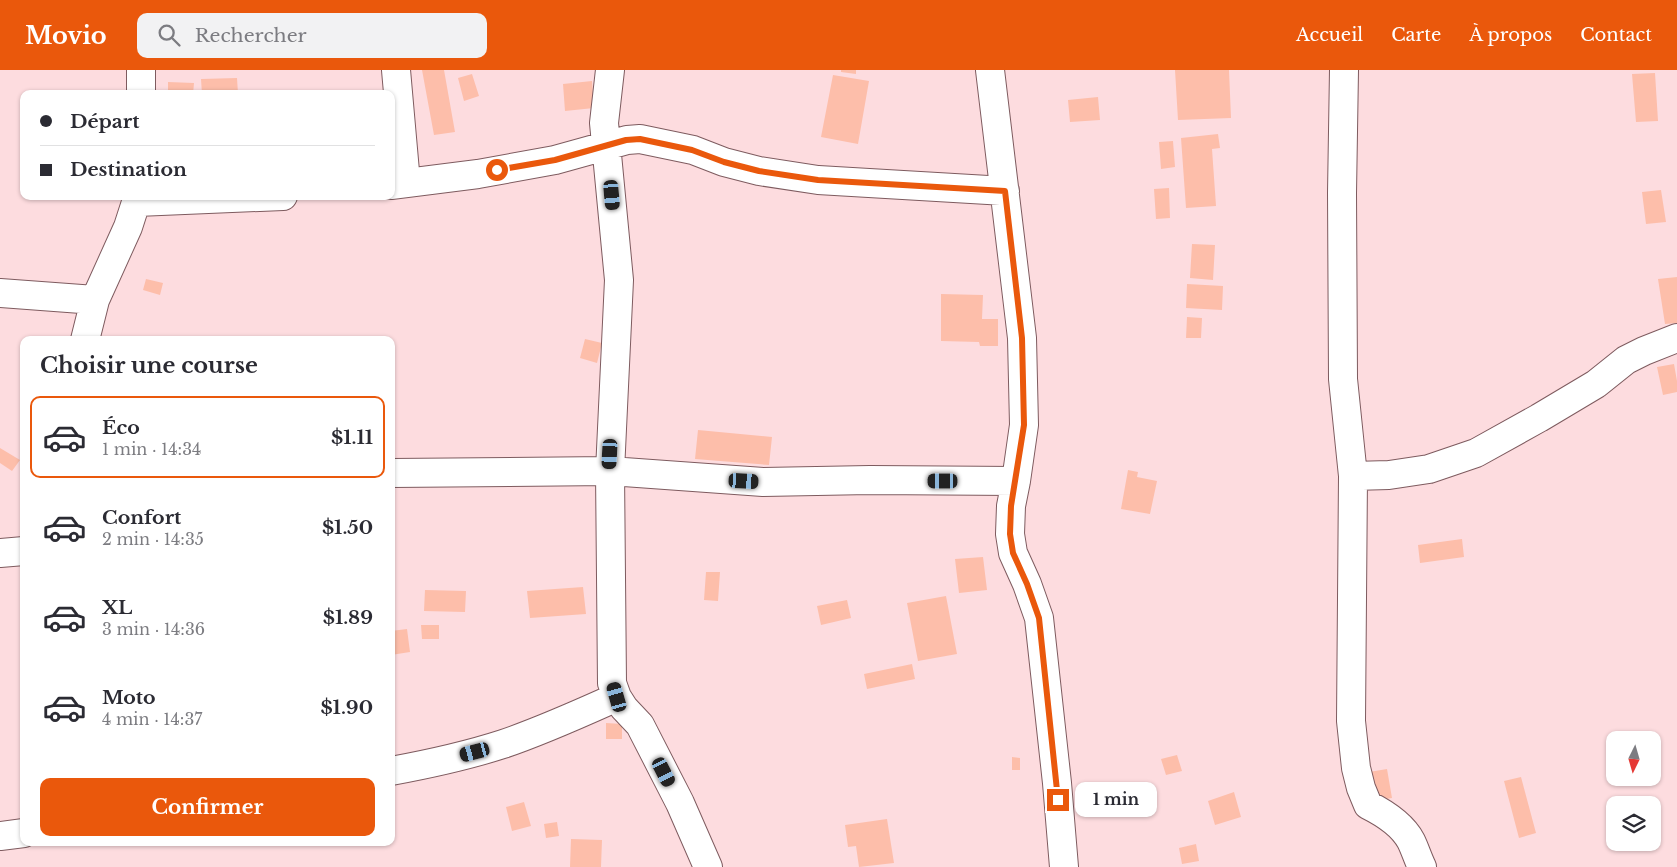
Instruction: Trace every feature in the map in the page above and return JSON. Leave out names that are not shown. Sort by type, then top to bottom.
[{"type":"street","points":[[141,70],[141,90]]},
{"type":"street","points":[[396,70],[399,184],[478,174],[555,160],[626,140],[640,139],[692,150],[724,162],[759,171],[808,178],[1005,191]]},
{"type":"street","points":[[610,70],[604,123],[619,280],[610,471],[612,682],[617,697],[624,708],[640,725],[680,803],[708,867]]},
{"type":"street","points":[[990,70],[1022,338],[1024,425],[1011,506],[1010,534],[1013,553],[1039,618],[1064,867]]},
{"type":"street","points":[[1344,70],[1342,193],[1344,379],[1353,476],[1351,721],[1356,768],[1368,805],[1397,823],[1410,840],[1422,867]]},
{"type":"street","points":[[86,336],[95,300],[128,227],[137,200]]},
{"type":"street","points":[[0,293],[95,300]]},
{"type":"street","points":[[1353,476],[1389,475],[1429,469],[1476,453],[1588,389],[1626,360],[1677,338]]},
{"type":"street","points":[[395,473],[610,471],[763,482],[870,480],[1016,481]]},
{"type":"street","points":[[0,553],[20,551]]},
{"type":"street","points":[[395,770],[432,764],[503,744],[559,723],[617,697]]},
{"type":"street","points":[[0,836],[20,834]]},
{"type":"building","points":[[422,70],[444,70],[455,132],[434,135]]},
{"type":"building","points":[[841,70],[856,70],[856,74],[841,72]]},
{"type":"building","points":[[1175,70],[1229,70],[1231,118],[1178,120]]},
{"type":"building","points":[[1655,73],[1658,121],[1636,122],[1632,74]]},
{"type":"building","points":[[472,74],[479,96],[464,101],[458,78]]},
{"type":"building","points":[[833,75],[869,81],[858,144],[821,137]]},
{"type":"building","points":[[237,78],[238,90],[202,90],[201,79]]},
{"type":"building","points":[[592,81],[594,108],[565,111],[563,84]]},
{"type":"building","points":[[168,82],[194,83],[193,90],[168,90]]},
{"type":"building","points":[[1098,97],[1100,120],[1070,122],[1068,100]]},
{"type":"building","points":[[1218,134],[1220,148],[1212,149],[1216,206],[1186,208],[1181,138]]},
{"type":"building","points":[[1173,141],[1175,167],[1161,169],[1159,142]]},
{"type":"building","points":[[1169,188],[1170,218],[1156,219],[1154,189]]},
{"type":"building","points":[[1661,190],[1666,222],[1646,224],[1642,192]]},
{"type":"building","points":[[1192,244],[1215,245],[1213,280],[1190,278]]},
{"type":"building","points":[[1677,277],[1677,323],[1665,324],[1658,279]]},
{"type":"building","points":[[146,279],[163,283],[160,295],[143,290]]},
{"type":"building","points":[[1187,284],[1223,286],[1222,310],[1186,308]]},
{"type":"building","points":[[941,294],[983,295],[982,319],[998,319],[998,346],[980,346],[979,342],[941,341]]},
{"type":"building","points":[[1187,317],[1202,318],[1201,338],[1186,338]]},
{"type":"building","points":[[585,339],[602,343],[597,363],[580,358]]},
{"type":"building","points":[[1674,364],[1677,392],[1663,395],[1657,367]]},
{"type":"building","points":[[698,430],[772,437],[769,465],[695,459]]},
{"type":"building","points":[[0,448],[20,460],[12,471],[0,463]]},
{"type":"building","points":[[1128,470],[1138,472],[1137,477],[1157,481],[1150,514],[1121,509]]},
{"type":"building","points":[[1462,539],[1464,557],[1420,563],[1418,545]]},
{"type":"building","points":[[983,557],[987,590],[959,593],[955,559]]},
{"type":"building","points":[[706,572],[720,572],[718,601],[704,600]]},
{"type":"building","points":[[583,587],[586,614],[530,618],[527,591]]},
{"type":"building","points":[[425,590],[466,591],[465,612],[424,611]]},
{"type":"building","points":[[946,596],[957,654],[918,661],[907,603]]},
{"type":"building","points":[[847,600],[851,618],[821,625],[817,606]]},
{"type":"building","points":[[421,625],[439,625],[439,639],[422,639]]},
{"type":"building","points":[[407,629],[410,652],[395,654],[395,630]]},
{"type":"building","points":[[912,664],[915,679],[867,689],[864,674]]},
{"type":"building","points":[[606,723],[622,724],[622,739],[606,739]]},
{"type":"building","points":[[1177,755],[1182,771],[1166,775],[1161,759]]},
{"type":"building","points":[[1012,757],[1020,758],[1020,770],[1012,770]]},
{"type":"building","points":[[1387,769],[1392,798],[1374,801],[1369,772]]},
{"type":"building","points":[[1521,777],[1536,833],[1519,838],[1504,781]]},
{"type":"building","points":[[1234,792],[1241,817],[1215,825],[1208,801]]},
{"type":"building","points":[[524,802],[531,826],[512,831],[506,807]]},
{"type":"building","points":[[887,819],[894,863],[859,867],[856,846],[848,847],[845,825]]},
{"type":"building","points":[[557,822],[559,836],[546,838],[544,824]]},
{"type":"building","points":[[571,839],[602,840],[601,867],[570,867]]},
{"type":"building","points":[[1196,844],[1199,861],[1182,864],[1179,848]]},
{"type":"route","points":[[497,170],[555,160],[626,140],[640,139],[692,150],[724,162],[759,171],[818,180],[1005,191],[1022,338],[1024,425],[1011,506],[1010,534],[1013,553],[1039,618],[1058,800]]}]
